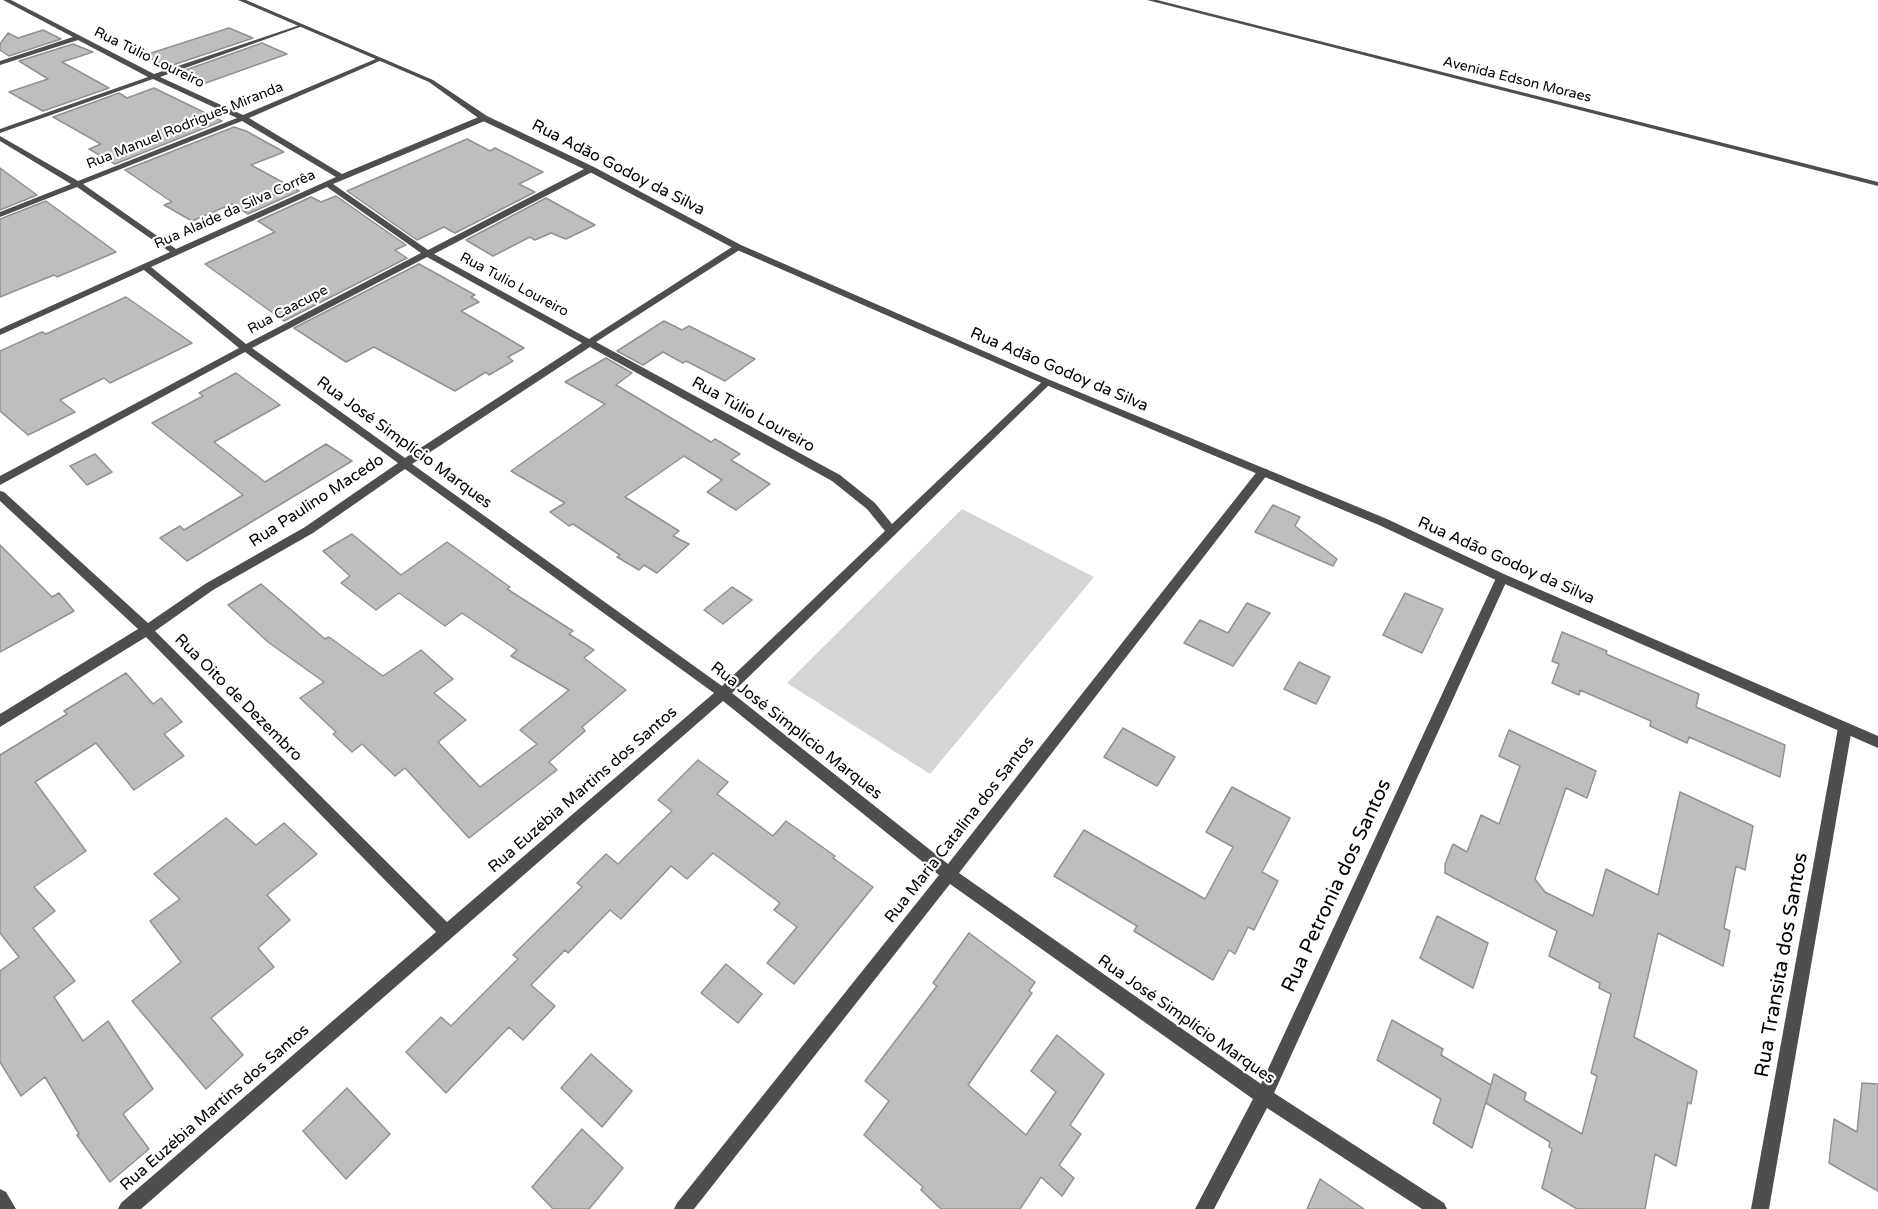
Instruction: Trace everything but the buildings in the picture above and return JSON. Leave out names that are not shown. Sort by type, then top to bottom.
[{"type":"street","points":[[0,6],[9,1],[20,0]]},
{"type":"street","name":"Rua Adão Godoy da Silva","points":[[241,0],[431,81],[484,118],[591,169],[738,247],[1047,382],[1383,522],[1502,578],[1878,742]]},
{"type":"street","name":"Avenida Edson Moraes","points":[[1150,0],[1878,184]]},
{"type":"street","name":"Rua Túlio Loureiro","points":[[9,1],[154,77],[243,118],[342,177]]},
{"type":"street","points":[[0,131],[298,26]]},
{"type":"street","points":[[0,63],[78,38]]},
{"type":"street","name":"Rua Manuel Rodrigues Miranda","points":[[0,215],[243,118],[380,59]]},
{"type":"street","name":"Rua Alaíde da Silva Corrêa","points":[[0,332],[174,251],[484,118]]},
{"type":"street","points":[[0,138],[79,185],[174,251]]},
{"type":"street","name":"Rua Caacupe","points":[[0,481],[245,348],[591,169]]},
{"type":"street","points":[[328,184],[426,253]]},
{"type":"street","name":"Rua Paulino Macedo","points":[[0,721],[147,630],[194,596],[309,530],[405,464],[738,247]]},
{"type":"street","name":"Rua Tulio Loureiro","points":[[426,253],[590,342]]},
{"type":"street","name":"Rua José Simplício Marques","points":[[144,266],[245,348],[723,693],[949,874],[1264,1096],[1438,1209]]},
{"type":"street","name":"Rua Túlio Loureiro","points":[[590,342],[836,478],[872,506],[891,530]]},
{"type":"street","name":"Rua Euzébia Martins dos Santos","points":[[127,1209],[723,693],[1047,382]]},
{"type":"street","name":"Rua Maria Catalina dos Santos","points":[[683,1209],[949,874],[1263,472]]},
{"type":"street","name":"Rua Oito de Dezembro","points":[[0,495],[147,630],[446,932]]},
{"type":"street","name":"Rua Petronia dos Santos","points":[[1204,1209],[1264,1096],[1502,578]]},
{"type":"street","name":"Rua Transita dos Santos","points":[[1760,1209],[1845,728]]},
{"type":"street","points":[[0,1198],[7,1209]]},
{"type":"shaded area","points":[[962,509],[1094,577],[930,774],[787,683]]}]
